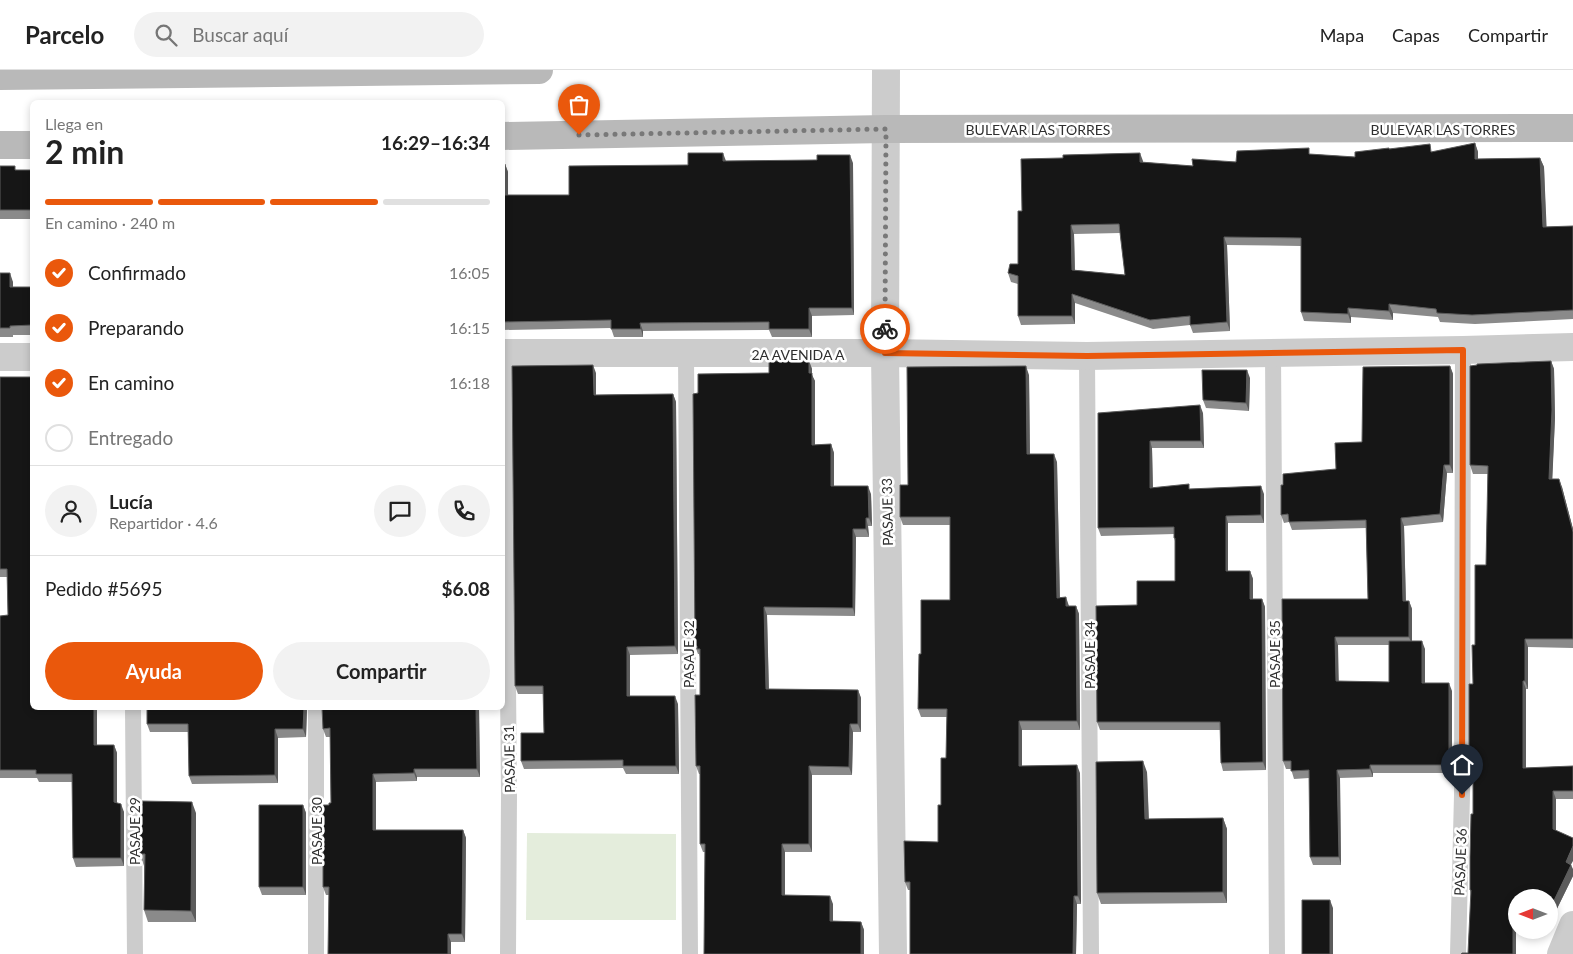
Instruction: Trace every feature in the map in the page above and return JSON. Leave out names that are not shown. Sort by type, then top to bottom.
[{"type":"street","points":[[0,76],[539,70]]},
{"type":"street","name":"PASAJE 33","points":[[886,70],[885,353],[893,954]]},
{"type":"street","name":"BULEVAR LAS TORRES","points":[[505,136],[886,129],[1573,128]]},
{"type":"street","points":[[0,145],[30,144]]},
{"type":"street","name":"2A AVENIDA A","points":[[505,353],[885,353],[1087,356],[1573,347]]},
{"type":"street","points":[[0,357],[30,358]]},
{"type":"street","points":[[1561,954],[1573,925]]},
{"type":"lane","name":"PASAJE 36","points":[[1458,954],[1462,795],[1463,350]]},
{"type":"lane","name":"PASAJE 35","points":[[1273,353],[1276,954]]},
{"type":"lane","name":"PASAJE 32","points":[[686,354],[690,954]]},
{"type":"lane","name":"PASAJE 34","points":[[1087,356],[1091,954]]},
{"type":"lane","name":"PASAJE 31","points":[[505,441],[509,794],[508,954]]},
{"type":"lane","name":"PASAJE 29","points":[[133,710],[134,954]]},
{"type":"lane","name":"PASAJE 30","points":[[316,710],[316,954]]},
{"type":"green space","points":[[527,833],[676,834],[676,920],[526,920]]},
{"type":"building","points":[[1475,143],[1475,159],[1540,158],[1543,227],[1573,226],[1573,310],[1472,315],[1437,313],[1436,309],[1389,304],[1389,311],[1348,308],[1348,314],[1301,312],[1301,238],[1224,237],[1227,322],[1190,325],[1190,316],[1150,320],[1072,294],[1072,316],[1018,316],[1018,276],[1008,273],[1010,264],[1018,264],[1018,211],[1022,211],[1021,159],[1063,158],[1063,155],[1140,153],[1140,162],[1193,166],[1192,159],[1236,162],[1237,151],[1309,148],[1309,154],[1355,157],[1355,152],[1430,144],[1431,152]],"holes":[[[1119,224],[1125,275],[1072,270],[1071,225]]]},
{"type":"building","points":[[688,153],[723,153],[723,161],[817,160],[817,155],[850,155],[852,308],[809,308],[809,329],[769,329],[769,322],[640,323],[641,329],[611,329],[611,320],[505,322],[505,195],[569,195],[569,166],[688,165]]},
{"type":"building","points":[[0,166],[15,166],[15,170],[30,170],[30,210],[0,210]]},
{"type":"building","points":[[0,273],[10,273],[10,287],[30,287],[30,325],[0,328]]},
{"type":"building","points":[[769,361],[809,361],[809,373],[812,373],[812,445],[831,444],[831,486],[868,486],[869,518],[866,518],[866,529],[853,529],[853,608],[764,607],[766,689],[858,690],[858,724],[850,724],[849,767],[809,766],[809,844],[782,844],[782,895],[830,896],[830,921],[861,922],[861,954],[704,954],[705,844],[700,844],[700,766],[696,766],[695,695],[700,695],[700,649],[697,649],[697,646],[695,646],[693,394],[698,393],[698,374],[769,373]]},
{"type":"building","points":[[1551,361],[1552,410],[1549,479],[1559,479],[1573,532],[1573,639],[1525,639],[1525,681],[1523,681],[1523,768],[1573,766],[1573,791],[1553,791],[1553,829],[1573,838],[1573,846],[1566,862],[1571,865],[1558,892],[1558,889],[1508,889],[1508,939],[1513,939],[1513,954],[1461,954],[1468,953],[1471,890],[1470,857],[1471,814],[1473,814],[1473,764],[1469,764],[1469,684],[1473,684],[1472,645],[1475,645],[1475,565],[1486,565],[1488,466],[1470,465],[1470,366],[1477,364]]},
{"type":"building","points":[[593,365],[594,395],[673,394],[675,646],[627,647],[627,696],[675,696],[676,766],[623,766],[623,760],[521,761],[521,733],[544,733],[543,686],[515,686],[512,366]]},
{"type":"building","points":[[1026,366],[1027,454],[1054,454],[1057,598],[1066,597],[1066,606],[1076,606],[1077,721],[1019,721],[1019,766],[1077,765],[1078,896],[1074,896],[1073,954],[910,954],[910,882],[905,882],[904,841],[938,842],[938,805],[941,805],[941,758],[946,758],[947,709],[918,709],[921,600],[950,600],[950,517],[900,517],[900,485],[908,485],[907,367]]},
{"type":"building","points":[[1450,366],[1450,465],[1444,465],[1440,514],[1401,518],[1403,601],[1409,601],[1409,637],[1335,637],[1336,681],[1389,682],[1389,641],[1422,641],[1422,683],[1449,683],[1449,765],[1370,765],[1370,769],[1337,770],[1339,857],[1310,857],[1309,770],[1291,771],[1291,761],[1283,761],[1282,599],[1368,599],[1366,520],[1289,522],[1288,514],[1281,515],[1283,474],[1336,469],[1335,443],[1362,442],[1363,367]]},
{"type":"building","points":[[1202,370],[1247,370],[1246,403],[1203,400]]},
{"type":"building","points":[[0,377],[30,377],[30,710],[94,710],[94,745],[114,745],[114,802],[121,804],[121,858],[73,858],[72,774],[36,774],[36,770],[0,770],[0,616],[8,615],[7,569],[0,569]]},
{"type":"building","points":[[1200,405],[1201,441],[1150,441],[1150,488],[1189,484],[1189,489],[1261,486],[1261,515],[1226,516],[1226,571],[1250,571],[1250,599],[1262,599],[1263,762],[1221,763],[1220,722],[1097,722],[1096,606],[1137,605],[1137,581],[1175,581],[1174,527],[1098,528],[1098,413]]},
{"type":"building","points":[[147,710],[304,710],[303,729],[275,729],[275,775],[189,776],[188,724],[147,724]]},
{"type":"building","points":[[322,710],[476,710],[477,769],[414,769],[414,773],[373,774],[373,830],[463,830],[462,934],[448,934],[448,954],[328,954],[329,887],[323,887],[323,805],[331,803],[330,728],[323,729]]},
{"type":"building","points":[[1143,761],[1145,819],[1223,818],[1223,892],[1097,893],[1096,762]]},
{"type":"building","points":[[140,801],[192,802],[191,911],[144,910],[145,854],[140,854]]},
{"type":"building","points":[[259,805],[303,805],[303,887],[259,887]]},
{"type":"building","points":[[1302,900],[1330,900],[1330,954],[1302,954]]},
{"type":"way so far","points":[[579,135],[886,129],[885,329]]},
{"type":"route","points":[[885,329],[885,353],[1087,356],[1463,350],[1462,795]]}]
